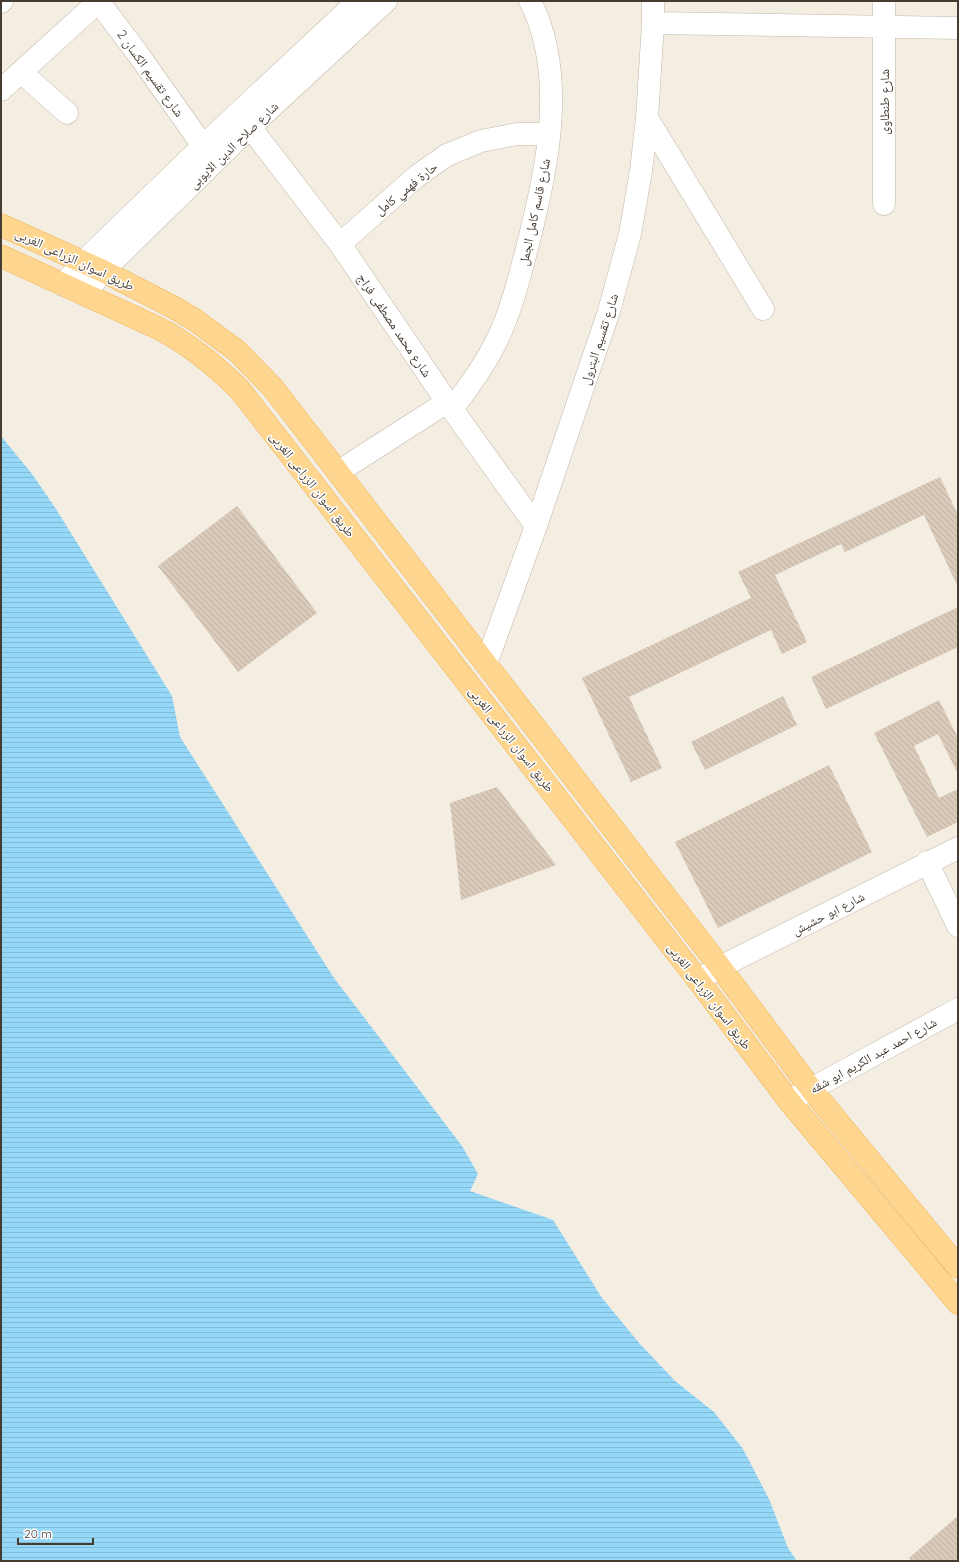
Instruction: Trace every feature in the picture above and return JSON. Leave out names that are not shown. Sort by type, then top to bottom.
[{"type":"main road","name":"طريق اسوان الزراعى الغربى","points":[[1,225],[103,271],[195,320],[237,351],[273,388],[720,967],[812,1089],[958,1267]]},
{"type":"main road","name":"طريق اسوان الزراعى الغربى","points":[[1,256],[181,340],[217,367],[240,390],[698,980],[789,1101],[958,1303]]},
{"type":"street","points":[[1,90],[98,1]]},
{"type":"street","name":"شارع تقسيم الكسان 2","points":[[98,1],[138,54],[203,146]]},
{"type":"street","name":"شارع صلاح الدين الايوبى","points":[[84,294],[103,271],[250,127],[386,1]]},
{"type":"street","name":"شارع قاسم كامل الجمل","points":[[450,406],[480,370],[497,340],[513,302],[544,178],[549,134],[551,86],[547,48],[536,12],[530,1]]},
{"type":"street","name":"شارع تقسيم البترول","points":[[486,664],[536,526],[609,311],[630,234],[647,118],[653,1]]},
{"type":"street","name":"شارع طنطاوى","points":[[884,1],[884,204]]},
{"type":"street","name":"شارع صلاح الدين الايوبى","points":[[63,285],[83,262],[348,4]]},
{"type":"street","points":[[653,23],[958,28]]},
{"type":"street","points":[[21,72],[67,114]]},
{"type":"street","points":[[647,118],[763,309]]},
{"type":"street","name":"شارع محمد مصطفى فراج","points":[[250,127],[340,244],[450,406],[536,526]]},
{"type":"street","name":"حارة فهمي كامل","points":[[340,244],[417,176],[447,155],[481,142],[517,134],[549,134]]},
{"type":"street","points":[[338,472],[450,406]]},
{"type":"street","name":"شارع ابو حشيش","points":[[698,980],[720,967],[927,862],[958,848]]},
{"type":"street","points":[[927,862],[958,926]]},
{"type":"street","name":"شارع احمد عبد الكريم ابو شقه","points":[[789,1101],[958,1009]]},
{"type":"water","points":[[1,436],[32,474],[56,509],[172,696],[180,737],[334,978],[462,1146],[478,1174],[470,1191],[553,1220],[602,1298],[640,1344],[675,1381],[714,1412],[743,1449],[769,1499],[788,1548],[797,1561],[1,1561]]},
{"type":"building","points":[[940,477],[958,515],[958,587],[924,515],[845,552],[841,544],[775,575],[807,642],[782,654],[771,630],[629,697],[662,768],[631,782],[582,678],[751,598],[738,572]]},
{"type":"building","points":[[237,506],[317,613],[238,672],[158,566]]},
{"type":"building","points":[[958,607],[958,647],[826,709],[811,677]]},
{"type":"building","points":[[783,696],[797,725],[705,770],[691,742]]},
{"type":"building","points":[[939,700],[958,738],[958,774],[938,734],[914,746],[939,798],[958,789],[958,822],[927,837],[874,733]]},
{"type":"building","points":[[829,765],[872,852],[718,928],[675,842]]},
{"type":"building","points":[[497,787],[556,865],[461,900],[450,803]]},
{"type":"building","points":[[958,1516],[958,1561],[912,1561],[909,1558]]}]
